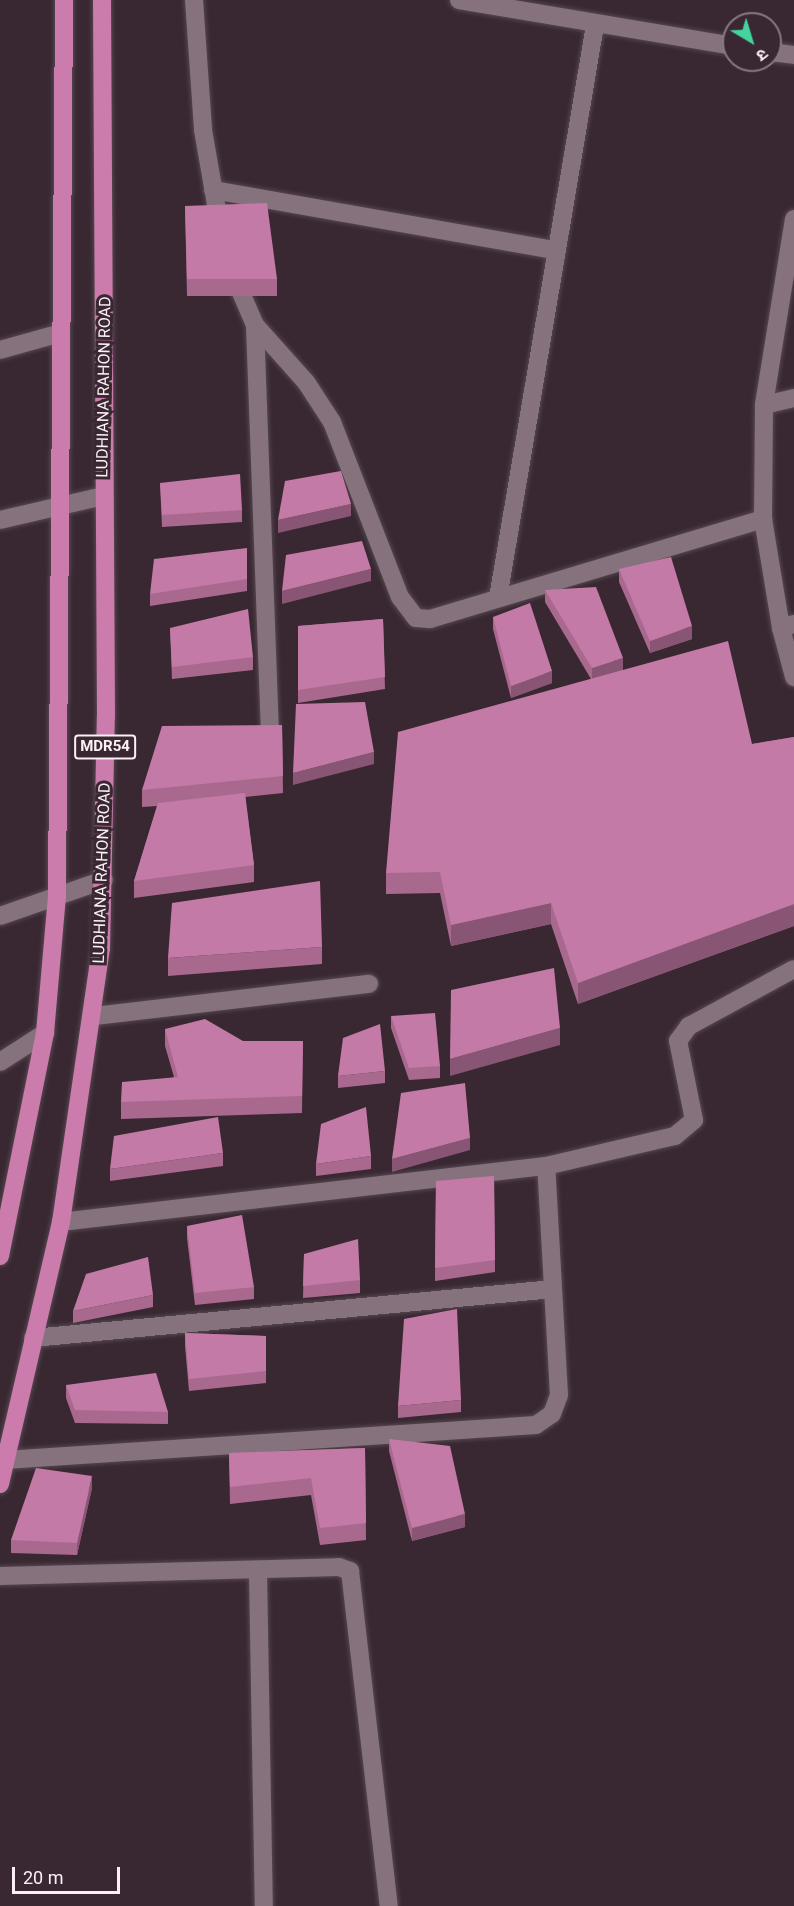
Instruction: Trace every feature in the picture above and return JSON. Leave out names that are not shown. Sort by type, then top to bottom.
[{"type":"main road","name":"MDR54","points":[[0,1256],[45,1033],[57,897],[64,0]]},
{"type":"main road","name":"LUDHIANA RAHON ROAD","points":[[0,1484],[61,1222],[94,1016],[104,880],[102,0]]},
{"type":"street","points":[[194,0],[213,190],[226,251],[255,325],[270,728]]},
{"type":"street","points":[[459,0],[595,25],[722,44]]},
{"type":"street","points":[[498,598],[553,250],[595,25]]},
{"type":"street","points":[[213,190],[553,250]]},
{"type":"street","points":[[794,219],[764,405],[763,519],[788,626],[794,677]]},
{"type":"street","points":[[255,325],[306,382],[332,422],[406,609],[430,619],[763,519]]},
{"type":"street","points":[[0,350],[61,333]]},
{"type":"street","points":[[764,405],[794,398]]},
{"type":"street","points":[[0,520],[103,496]]},
{"type":"street","points":[[0,916],[104,880]]},
{"type":"street","points":[[61,1222],[546,1166],[687,1129],[694,1110],[678,1041],[696,1022],[794,969]]},
{"type":"street","points":[[94,1016],[369,984]]},
{"type":"street","points":[[0,1062],[45,1033]]},
{"type":"street","points":[[5,1460],[536,1425],[552,1414],[559,1395],[546,1166]]},
{"type":"street","points":[[33,1338],[553,1289]]},
{"type":"street","points":[[0,1576],[258,1573],[339,1567],[355,1581],[389,1906]]},
{"type":"street","points":[[258,1573],[264,1906]]},
{"type":"building","points":[[267,203],[277,279],[187,279],[185,206]]},
{"type":"building","points":[[341,471],[351,504],[278,520],[285,481]]},
{"type":"building","points":[[240,474],[242,510],[162,515],[160,483]]},
{"type":"building","points":[[362,541],[371,569],[282,591],[286,555]]},
{"type":"building","points":[[247,548],[247,579],[150,594],[154,559]]},
{"type":"building","points":[[671,557],[692,626],[650,641],[619,569]]},
{"type":"building","points":[[596,587],[623,658],[592,668],[545,590]]},
{"type":"building","points":[[530,603],[552,671],[511,686],[493,617]]},
{"type":"building","points":[[248,609],[253,657],[172,667],[170,628]]},
{"type":"building","points":[[383,619],[385,677],[298,690],[298,626]]},
{"type":"building","points":[[728,641],[752,744],[794,737],[794,904],[578,983],[551,903],[451,925],[440,872],[386,873],[398,732]]},
{"type":"building","points":[[365,702],[374,752],[293,773],[296,704]]},
{"type":"building","points":[[282,725],[283,776],[142,790],[162,726]]},
{"type":"building","points":[[245,793],[254,865],[134,881],[158,803]]},
{"type":"building","points":[[320,881],[322,947],[168,958],[172,903]]},
{"type":"building","points":[[554,968],[560,1028],[450,1059],[451,990]]},
{"type":"building","points":[[435,1013],[440,1066],[409,1068],[391,1016]]},
{"type":"building","points":[[205,1019],[243,1041],[303,1041],[302,1096],[121,1102],[122,1082],[178,1077],[165,1029]]},
{"type":"building","points":[[380,1024],[385,1071],[338,1076],[343,1038]]},
{"type":"building","points":[[465,1083],[470,1138],[392,1159],[401,1093]]},
{"type":"building","points":[[366,1107],[371,1156],[316,1164],[321,1124]]},
{"type":"building","points":[[218,1117],[223,1153],[110,1169],[114,1136]]},
{"type":"building","points":[[494,1176],[495,1260],[435,1268],[436,1181]]},
{"type":"building","points":[[242,1215],[254,1287],[195,1293],[187,1226]]},
{"type":"building","points":[[358,1239],[360,1280],[303,1286],[304,1254]]},
{"type":"building","points":[[148,1257],[153,1295],[73,1311],[86,1274]]},
{"type":"building","points":[[457,1309],[461,1400],[398,1406],[404,1319]]},
{"type":"building","points":[[185,1333],[266,1336],[266,1371],[189,1379]]},
{"type":"building","points":[[156,1373],[168,1412],[75,1410],[66,1385]]},
{"type":"building","points":[[389,1439],[450,1446],[465,1514],[412,1528]]},
{"type":"building","points":[[365,1448],[366,1523],[320,1528],[311,1478],[230,1487],[229,1453]]},
{"type":"building","points":[[36,1468],[92,1476],[77,1543],[11,1540]]}]
